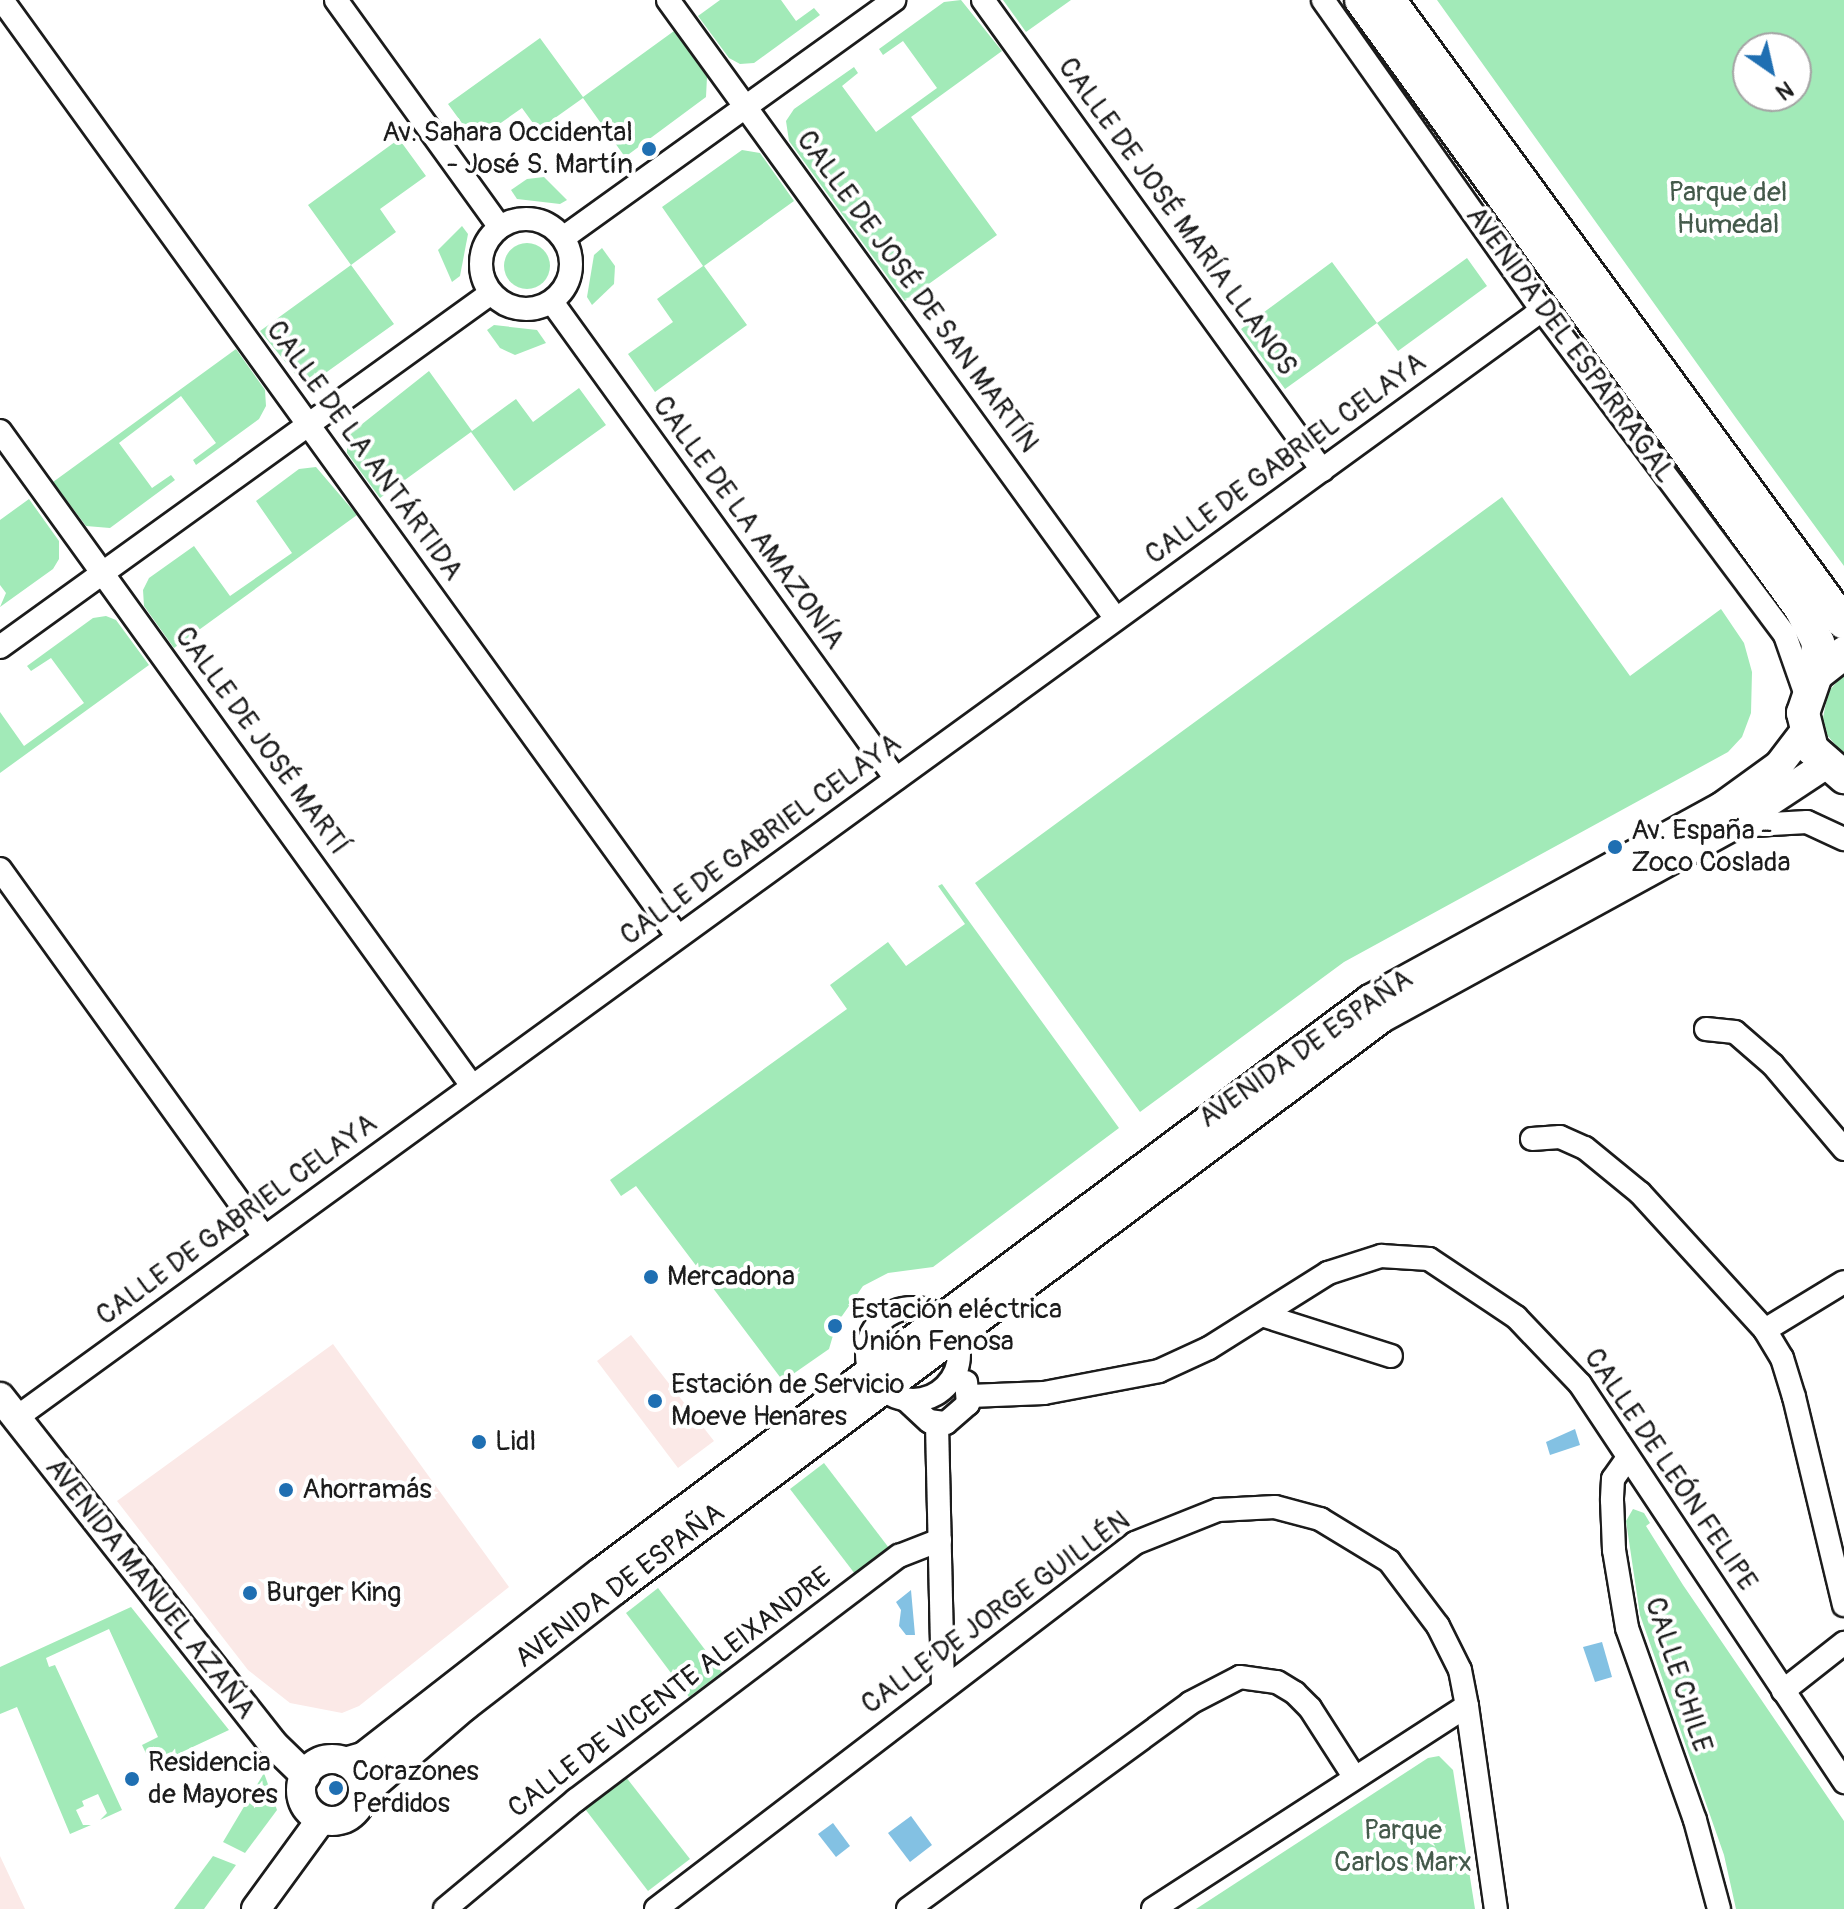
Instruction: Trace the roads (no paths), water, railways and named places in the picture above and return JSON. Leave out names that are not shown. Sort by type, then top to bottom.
[{"type":"main road","name":"AVENIDA DEL ESPARRAGAL","points":[[1361,0],[1801,609],[1818,643],[1811,685]]},
{"type":"main road","name":"AVENIDA DEL ESPARRAGAL","points":[[1389,0],[1844,623]]},
{"type":"main road","points":[[1836,777],[1805,731],[1811,685],[1844,653]]},
{"type":"street","name":"CALLE DE LA ANTÁRTIDA","points":[[2,0],[678,937]]},
{"type":"street","points":[[336,0],[500,227]]},
{"type":"street","name":"CALLE DE JOSÉ DE SAN MARTÍN","points":[[668,0],[1116,619]]},
{"type":"street","points":[[563,238],[894,0]]},
{"type":"street","name":"CALLE DE JOSÉ MARÍA LLANOS","points":[[983,0],[1322,470]]},
{"type":"street","name":"AVENIDA DEL ESPARRAGAL","points":[[1323,0],[1542,310],[1785,635],[1811,685]]},
{"type":"street","points":[[529,219],[548,225],[563,238],[571,272],[552,302],[520,309],[491,293],[481,258],[500,227],[529,219]]},
{"type":"street","points":[[0,647],[491,293]]},
{"type":"street","name":"CALLE DE LA AMAZONÍA","points":[[552,302],[896,779]]},
{"type":"street","name":"CALLE DE GABRIEL CELAYA","points":[[8,1408],[264,1237],[1542,310]]},
{"type":"street","name":"CALLE DE JOSÉ MARTÍ","points":[[0,431],[472,1086]]},
{"type":"street","name":"AVENIDA DE ESPAÑA","points":[[952,1337],[1370,999],[1721,807],[1779,765],[1805,731]]},
{"type":"street","name":"AVENIDA DE ESPAÑA","points":[[365,1792],[465,1706],[886,1386],[1382,1018],[1731,827],[1836,777]]},
{"type":"street","name":"AVENIDA DE ESPAÑA","points":[[1731,827],[1807,822],[1844,839]]},
{"type":"street","points":[[0,869],[264,1237]]},
{"type":"street","points":[[1706,1029],[1735,1032],[1773,1065],[1844,1149]]},
{"type":"street","points":[[1532,1139],[1560,1137],[1585,1148],[1640,1193],[1765,1330],[1782,1358],[1794,1397],[1844,1605]]},
{"type":"street","name":"CALLE DE LEÓN FELIPE","points":[[970,1396],[1044,1393],[1147,1375],[1209,1348],[1348,1265],[1381,1256],[1429,1259],[1483,1292],[1553,1352],[1842,1777]]},
{"type":"street","points":[[1765,1330],[1844,1282]]},
{"type":"street","points":[[924,1309],[952,1337],[970,1396],[964,1411],[937,1424],[886,1386],[869,1340],[891,1313],[924,1309]]},
{"type":"street","points":[[1265,1316],[1391,1356]]},
{"type":"street","name":"AVENIDA DE ESPAÑA","points":[[345,1762],[363,1757],[886,1386]]},
{"type":"street","name":"AVENIDA MANUEL AZAÑA","points":[[8,1408],[272,1743],[306,1776]]},
{"type":"street","points":[[937,1424],[943,1685]]},
{"type":"street","name":"CALLE CHILE","points":[[1627,1459],[1613,1479],[1612,1500],[1614,1550],[1627,1628],[1695,1820],[1719,1909]]},
{"type":"street","name":"CALLE DE JORGE GUILLÉN","points":[[656,1909],[943,1685],[1135,1543],[1218,1510],[1275,1507],[1346,1532],[1407,1580],[1460,1670],[1496,1909]]},
{"type":"street","name":"CALLE DE VICENTE ALEIXANDRE","points":[[445,1909],[576,1800],[899,1556],[940,1540]]},
{"type":"street","points":[[1783,1691],[1844,1643]]},
{"type":"street","points":[[908,1909],[1190,1703],[1240,1677],[1277,1682],[1295,1693],[1310,1708],[1355,1778]]},
{"type":"street","points":[[1153,1909],[1467,1706]]},
{"type":"street","points":[[256,1909],[321,1820],[348,1816],[365,1792],[358,1773],[345,1762],[320,1762],[300,1784],[302,1800],[321,1820]]},
{"type":"water","points":[[1575,1429],[1580,1445],[1550,1455],[1546,1442]]},
{"type":"water","points":[[911,1590],[915,1635],[906,1635],[899,1626],[901,1610],[896,1602]]},
{"type":"water","points":[[1602,1642],[1612,1677],[1595,1682],[1583,1647]]},
{"type":"water","points":[[911,1816],[932,1845],[910,1862],[888,1833]]},
{"type":"water","points":[[833,1823],[850,1846],[836,1857],[818,1834]]},
{"type":"place","name":"Av. Sahara Occidental - José S. Martín","points":[[649,149]]},
{"type":"place","name":"Av. España - Zoco Coslada","points":[[1615,847]]},
{"type":"place","name":"Mercadona","points":[[651,1277]]},
{"type":"place","name":"Estación eléctrica Unión Fenosa","points":[[835,1326]]},
{"type":"place","name":"Estación de Servicio Moeve Henares","points":[[655,1401]]},
{"type":"place","name":"Lidl","points":[[479,1442]]},
{"type":"place","name":"Ahorramás","points":[[286,1490]]},
{"type":"place","name":"Burger King","points":[[250,1593]]},
{"type":"place","name":"Residencia de Mayores","points":[[132,1779]]},
{"type":"place","name":"Corazones Perdidos","points":[[336,1788]]},
{"type":"park label","name":"Parque del Humedal","points":[[1728,209]]},
{"type":"park label","name":"Parque Carlos Marx","points":[[1403,1847]]}]
